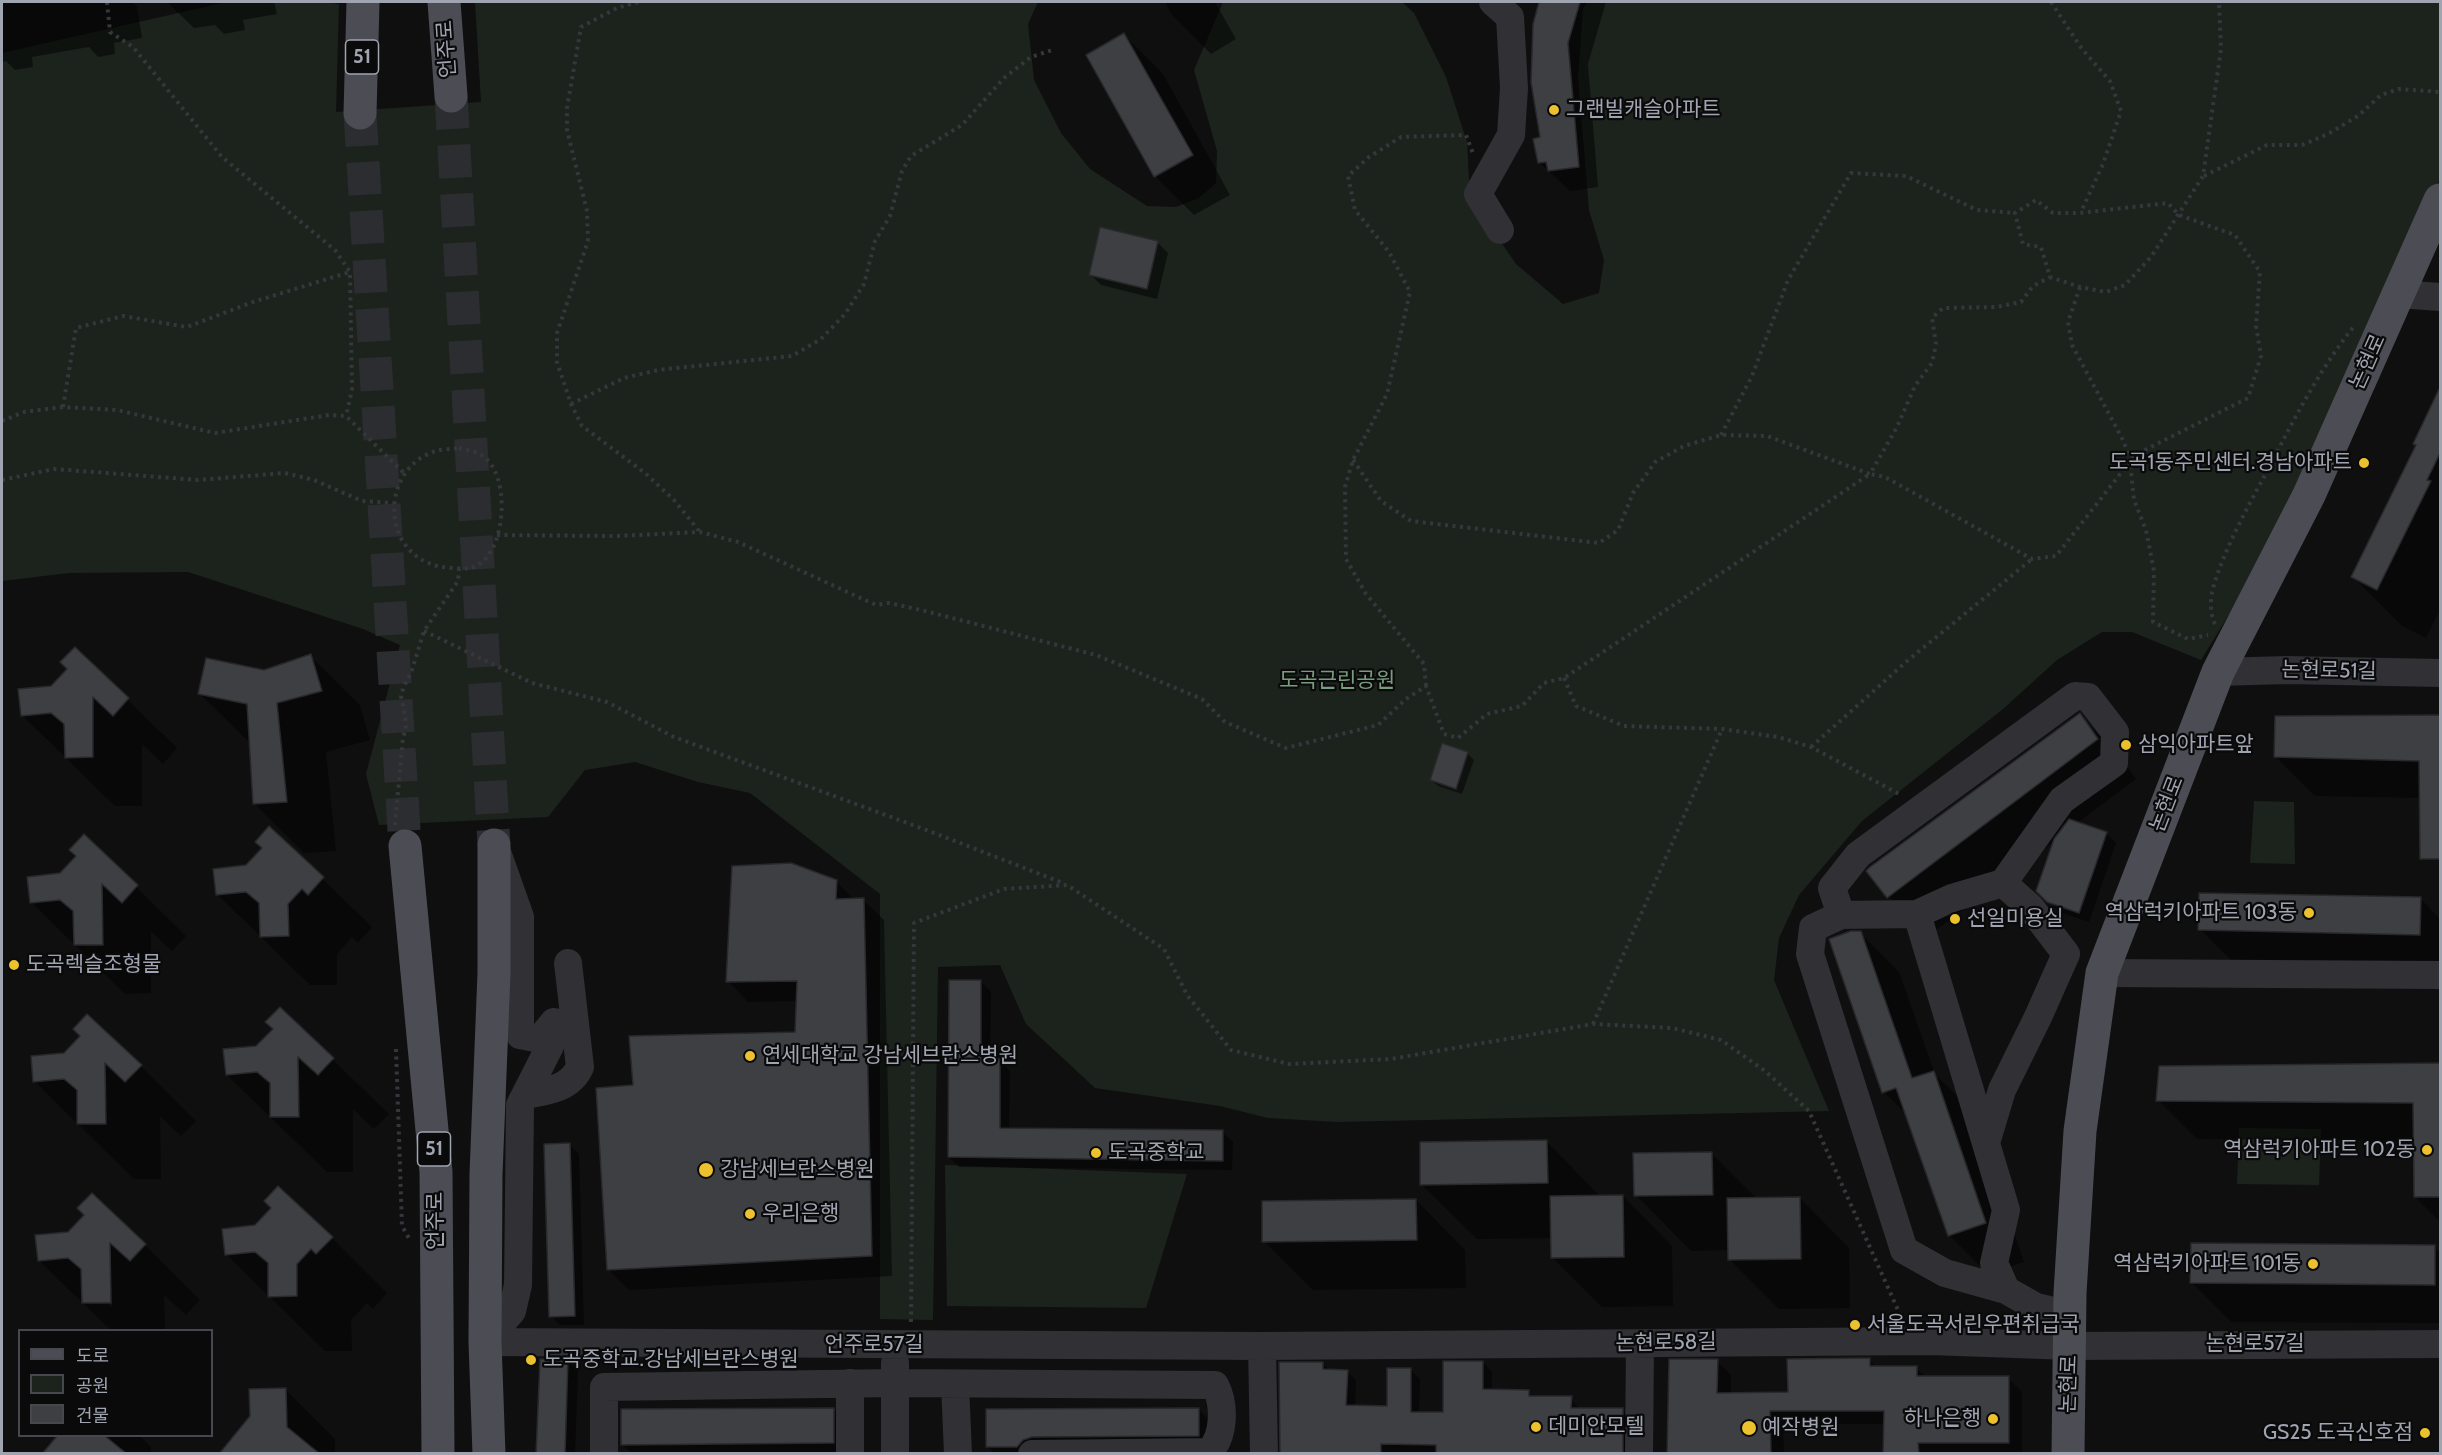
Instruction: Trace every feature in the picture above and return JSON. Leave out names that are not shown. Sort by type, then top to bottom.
[{"type":"main road","name":"51","points":[[360,113],[363,2]]},
{"type":"main road","name":"언주로","points":[[444,2],[451,96]]},
{"type":"main road","name":"논현로","points":[[2068,1454],[2070,1330],[2080,1131],[2102,973],[2223,650],[2309,495],[2440,200]]},
{"type":"main road","points":[[489,1454],[486,1174],[494,973],[494,845]]},
{"type":"main road","name":"언주로","points":[[405,846],[436,1173],[438,1454]]},
{"type":"street","points":[[1500,230],[1478,194],[1511,135],[1514,88],[1509,7]]},
{"type":"street","points":[[2398,294],[2440,297]]},
{"type":"street","name":"논현로51길","points":[[2223,650],[2286,670],[2440,673]]},
{"type":"street","points":[[1841,915],[1832,888],[1858,855],[2075,696],[2088,696],[2115,732],[2114,764],[2062,800],[2003,883],[1952,898],[1917,914],[1841,915],[1814,928],[1810,954],[1904,1250],[1945,1273],[2006,1290],[2070,1330]]},
{"type":"street","points":[[486,1342],[512,1311],[518,1285],[523,1100],[520,1035],[520,917],[494,845]]},
{"type":"street","points":[[1986,1143],[2002,1090],[2066,954],[2031,908],[2003,883]]},
{"type":"street","points":[[1917,914],[2006,1210],[1994,1263],[2006,1290]]},
{"type":"street","points":[[523,1100],[557,1089],[575,1078],[580,1067],[568,963]]},
{"type":"street","points":[[2102,973],[2440,975]]},
{"type":"street","name":"논현로58길","points":[[1262,1346],[1911,1341],[2070,1330]]},
{"type":"street","name":"논현로57길","points":[[2070,1330],[2440,1344]]},
{"type":"street","name":"언주로57길","points":[[486,1342],[1262,1346]]},
{"type":"street","points":[[1639,1454],[1640,1344]]},
{"type":"street","points":[[896,1345],[896,1454]]},
{"type":"street","points":[[1262,1346],[1264,1454]]},
{"type":"street","points":[[850,1383],[850,1454]]},
{"type":"street","points":[[604,1454],[604,1387],[850,1383],[1215,1385],[1219,1393],[1221,1425],[1216,1442],[1209,1452],[1032,1454]]},
{"type":"street","points":[[955,1384],[958,1454]]},
{"type":"path","points":[[107,2],[110,32],[133,47],[222,157],[335,250],[350,272],[352,390],[346,416]]},
{"type":"path","points":[[638,2],[617,8],[581,27],[567,108],[567,130],[587,211],[588,241],[557,333],[557,362],[571,404],[582,426],[645,473],[674,500],[700,532]]},
{"type":"path","points":[[2051,2],[2082,49],[2110,81],[2121,111],[2103,164],[2080,213]]},
{"type":"path","points":[[1484,184],[1466,135],[1401,137],[1369,157],[1348,176],[1355,210],[1389,252],[1410,292],[1387,394],[1353,460],[1345,487],[1346,559],[1366,594],[1424,664],[1426,686],[1444,734],[1458,738],[1487,714],[1522,706],[1544,683],[1563,678],[1870,474],[1897,427],[1915,386],[1932,363],[1936,344],[1932,318],[1943,308],[1997,308],[2021,302],[2033,286],[2050,277],[2080,287],[2106,292],[2125,285],[2151,257],[2203,176],[2221,49],[2218,2]]},
{"type":"path","points":[[571,404],[624,378],[658,370],[792,356],[821,339],[845,314],[864,284],[875,241],[890,216],[902,171],[911,156],[962,125],[1004,78],[1031,57],[1052,50]]},
{"type":"path","points":[[2203,176],[2267,145],[2302,145],[2328,134],[2358,116],[2380,95],[2399,89],[2440,92]]},
{"type":"path","points":[[1721,435],[1752,376],[1788,280],[1851,172],[1906,176],[1977,210],[2015,213],[2036,200],[2053,213],[2080,213],[2168,203],[2180,214],[2235,235],[2260,272],[2256,326],[2261,356],[2248,398],[2135,455],[2056,556],[2032,559],[1907,661],[1810,747]]},
{"type":"path","points":[[2015,213],[2023,244],[2041,247],[2050,277]]},
{"type":"path","points":[[63,407],[76,328],[123,316],[187,327],[253,302],[350,272]]},
{"type":"path","points":[[2080,287],[2068,322],[2072,345],[2124,442],[2130,462],[2134,500],[2146,530],[2154,571],[2153,622],[2188,639],[2223,650]]},
{"type":"path","points":[[2223,650],[2211,616],[2213,590],[2240,522],[2303,402],[2338,346],[2356,323]]},
{"type":"path","points":[[2,421],[24,412],[63,407],[117,410],[215,433],[329,415],[346,416],[405,474]]},
{"type":"path","points":[[1353,460],[1381,501],[1411,521],[1599,543],[1618,530],[1633,493],[1655,462],[1684,446],[1721,435],[1767,436],[1870,474],[1885,477],[2032,559]]},
{"type":"path","points":[[459,448],[481,455],[495,470],[501,489],[502,511],[497,535],[489,554],[478,565],[459,569],[428,565],[408,550],[395,528],[393,503],[400,480],[405,474],[414,462],[435,451],[459,448]]},
{"type":"path","points":[[2,480],[54,469],[198,480],[285,473],[314,480],[362,501],[393,503]]},
{"type":"path","points":[[497,535],[616,536],[700,532],[738,542],[876,605],[889,603],[925,611],[1096,655],[1202,699],[1225,722],[1286,748],[1378,725],[1406,699],[1426,686]]},
{"type":"path","points":[[424,631],[532,683],[607,702],[674,736],[918,826],[1067,885],[1164,949],[1187,995],[1231,1050],[1289,1064],[1391,1059],[1593,1024],[1672,1028],[1721,1040],[1765,1071],[1809,1111],[1911,1341]]},
{"type":"path","points":[[1563,678],[1576,706],[1624,726],[1722,729],[1778,736],[1810,747],[1903,795]]},
{"type":"path","points":[[1593,1024],[1722,729]]},
{"type":"path","points":[[896,1345],[910,1327],[911,1320],[915,923],[1004,889],[1067,885]]},
{"type":"green space","name":"도곡근린공원","points":[[227,2],[339,4],[336,112],[481,102],[475,2],[1038,2],[1028,24],[1034,80],[1061,133],[1090,169],[1147,206],[1176,207],[1199,198],[1216,183],[1217,151],[1194,70],[1223,2],[1402,2],[1414,13],[1446,77],[1467,142],[1470,197],[1516,264],[1563,304],[1599,293],[1604,260],[1589,210],[1578,78],[1583,9],[1587,2],[2440,2],[2440,178],[2419,235],[2265,550],[2201,660],[2132,632],[2102,632],[2057,660],[2003,709],[1862,821],[1799,895],[1779,938],[1774,980],[1829,1111],[1337,1122],[1268,1118],[1220,1106],[1095,1088],[1026,1024],[1000,965],[938,967],[933,1320],[880,1319],[880,894],[750,793],[698,782],[635,762],[585,770],[548,817],[379,825],[366,774],[400,645],[363,629],[188,572],[69,573],[2,581],[2,53]]},
{"type":"green space","points":[[2254,801],[2294,802],[2295,864],[2250,863]]},
{"type":"green space","points":[[2239,1128],[2321,1129],[2319,1185],[2237,1184]]},
{"type":"green space","points":[[945,1165],[1187,1174],[1146,1308],[947,1306]]},
{"type":"building","name":"그랜빌캐슬아파트","points":[[1539,2],[1580,2],[1568,43],[1579,167],[1548,171],[1546,162],[1538,163],[1533,139],[1540,137],[1531,82],[1533,24]]},
{"type":"building","points":[[1124,33],[1193,155],[1154,177],[1086,55]]},
{"type":"building","points":[[1100,227],[1158,241],[1147,289],[1089,275]]},
{"type":"building","points":[[2440,387],[2440,453],[2427,480],[2431,481],[2377,590],[2351,577],[2416,445],[2413,444]]},
{"type":"building","points":[[75,647],[129,698],[113,716],[93,697],[93,757],[65,758],[64,724],[51,713],[21,716],[18,689],[51,686],[67,669],[60,662]]},
{"type":"building","points":[[311,654],[322,691],[277,703],[287,802],[253,804],[247,704],[198,694],[206,658],[264,670]]},
{"type":"building","points":[[2080,713],[2098,739],[1887,898],[1866,871],[1870,867]]},
{"type":"building","points":[[2440,715],[2440,859],[2420,859],[2419,761],[2274,757],[2275,716]]},
{"type":"building","points":[[1442,743],[1468,752],[1456,789],[1430,780]]},
{"type":"building","points":[[2069,819],[2107,832],[2079,913],[2047,902],[2036,891],[2054,839]]},
{"type":"building","points":[[269,826],[324,877],[308,895],[302,889],[288,904],[289,936],[260,937],[259,903],[246,892],[216,895],[213,869],[246,865],[262,848],[255,842]]},
{"type":"building","points":[[84,834],[138,885],[122,903],[102,884],[103,945],[74,945],[73,911],[60,900],[30,903],[27,877],[60,873],[76,856],[69,850]]},
{"type":"building","name":"연세대학교 강남세브란스병원","points":[[791,863],[837,880],[836,899],[864,898],[872,1256],[607,1270],[596,1088],[633,1085],[629,1036],[795,1032],[797,981],[726,982],[732,866]]},
{"type":"building","name":"역삼럭키아파트 103동","points":[[2199,893],[2421,897],[2420,935],[2198,930]]},
{"type":"building","points":[[1851,931],[1861,931],[1912,1078],[1934,1071],[1986,1223],[1948,1236],[1896,1088],[1882,1093],[1829,939]]},
{"type":"building","points":[[949,980],[981,980],[981,1059],[1000,1059],[1000,1128],[1223,1130],[1223,1161],[948,1157]]},
{"type":"building","points":[[280,1007],[334,1058],[318,1075],[298,1057],[299,1117],[270,1117],[270,1083],[257,1072],[226,1075],[223,1049],[256,1046],[273,1029],[265,1022]]},
{"type":"building","points":[[87,1014],[142,1065],[125,1082],[105,1063],[106,1124],[77,1124],[77,1090],[64,1079],[33,1082],[31,1056],[64,1053],[80,1036],[73,1029]]},
{"type":"building","name":"역삼럭키아파트 102동","points":[[2440,1063],[2440,1197],[2414,1197],[2413,1103],[2156,1101],[2159,1066]]},
{"type":"building","points":[[1547,1140],[1548,1183],[1420,1185],[1420,1142]]},
{"type":"building","points":[[570,1143],[575,1316],[549,1317],[544,1144]]},
{"type":"building","points":[[1712,1152],[1713,1195],[1634,1196],[1633,1153]]},
{"type":"building","points":[[278,1186],[333,1237],[316,1254],[311,1249],[297,1264],[297,1296],[268,1297],[268,1263],[255,1252],[225,1255],[222,1229],[255,1225],[271,1208],[264,1201]]},
{"type":"building","points":[[92,1193],[146,1244],[130,1261],[110,1243],[111,1303],[82,1303],[81,1269],[68,1258],[38,1261],[35,1235],[68,1232],[84,1215],[77,1208]]},
{"type":"building","points":[[1623,1195],[1624,1257],[1551,1258],[1550,1196]]},
{"type":"building","points":[[1800,1197],[1801,1259],[1728,1260],[1727,1198]]},
{"type":"building","points":[[1416,1199],[1417,1240],[1262,1242],[1262,1201]]},
{"type":"building","name":"역삼럭키아파트 101동","points":[[2191,1243],[2435,1245],[2435,1285],[2190,1283]]},
{"type":"building","points":[[1870,1358],[1870,1366],[1917,1366],[1917,1376],[2009,1376],[2009,1443],[1918,1443],[1919,1454],[1883,1454],[1884,1411],[1770,1411],[1771,1454],[1667,1454],[1669,1359],[1718,1359],[1717,1393],[1788,1392],[1787,1359]]},
{"type":"building","points":[[540,1359],[568,1359],[565,1454],[536,1454]]},
{"type":"building","points":[[1443,1361],[1483,1361],[1483,1389],[1529,1390],[1529,1396],[1572,1396],[1571,1408],[1623,1408],[1623,1454],[1436,1454],[1436,1445],[1381,1444],[1381,1454],[1280,1454],[1279,1362],[1323,1362],[1323,1369],[1348,1370],[1346,1405],[1387,1406],[1387,1368],[1411,1368],[1411,1412],[1443,1412]]},
{"type":"building","points":[[286,1388],[287,1427],[320,1454],[219,1454],[250,1416],[249,1389]]},
{"type":"building","points":[[834,1408],[834,1443],[621,1445],[621,1409]]},
{"type":"building","points":[[1199,1408],[1199,1436],[1032,1437],[1023,1440],[1017,1447],[986,1447],[986,1409]]},
{"type":"building","points":[[56,1437],[106,1437],[127,1454],[42,1454]]},
{"type":"tunnel","points":[[451,96],[494,845]]},
{"type":"tunnel","points":[[360,113],[405,846]]},
{"type":"place","name":"그랜빌캐슬아파트","points":[[1554,110]]},
{"type":"place","name":"도곡1동주민센터.경남아파트","points":[[2364,463]]},
{"type":"place","name":"삼익아파트앞","points":[[2126,745]]},
{"type":"place","name":"역삼럭키아파트 103동","points":[[2309,913]]},
{"type":"place","name":"선일미용실","points":[[1955,919]]},
{"type":"place","name":"도곡렉슬조형물","points":[[14,965]]},
{"type":"place","name":"연세대학교 강남세브란스병원","points":[[750,1056]]},
{"type":"place","name":"역삼럭키아파트 102동","points":[[2427,1150]]},
{"type":"place","name":"도곡중학교","points":[[1096,1153]]},
{"type":"place","name":"강남세브란스병원","points":[[706,1170]]},
{"type":"place","name":"우리은행","points":[[750,1214]]},
{"type":"place","name":"역삼럭키아파트 101동","points":[[2313,1264]]},
{"type":"place","name":"서울도곡서린우편취급국","points":[[1855,1325]]},
{"type":"place","name":"도곡중학교.강남세브란스병원","points":[[531,1360]]},
{"type":"place","name":"하나은행","points":[[1993,1419]]},
{"type":"place","name":"데미안모텔","points":[[1536,1427]]},
{"type":"place","name":"예작병원","points":[[1749,1428]]},
{"type":"place","name":"GS25 도곡신호점","points":[[2425,1433]]}]
